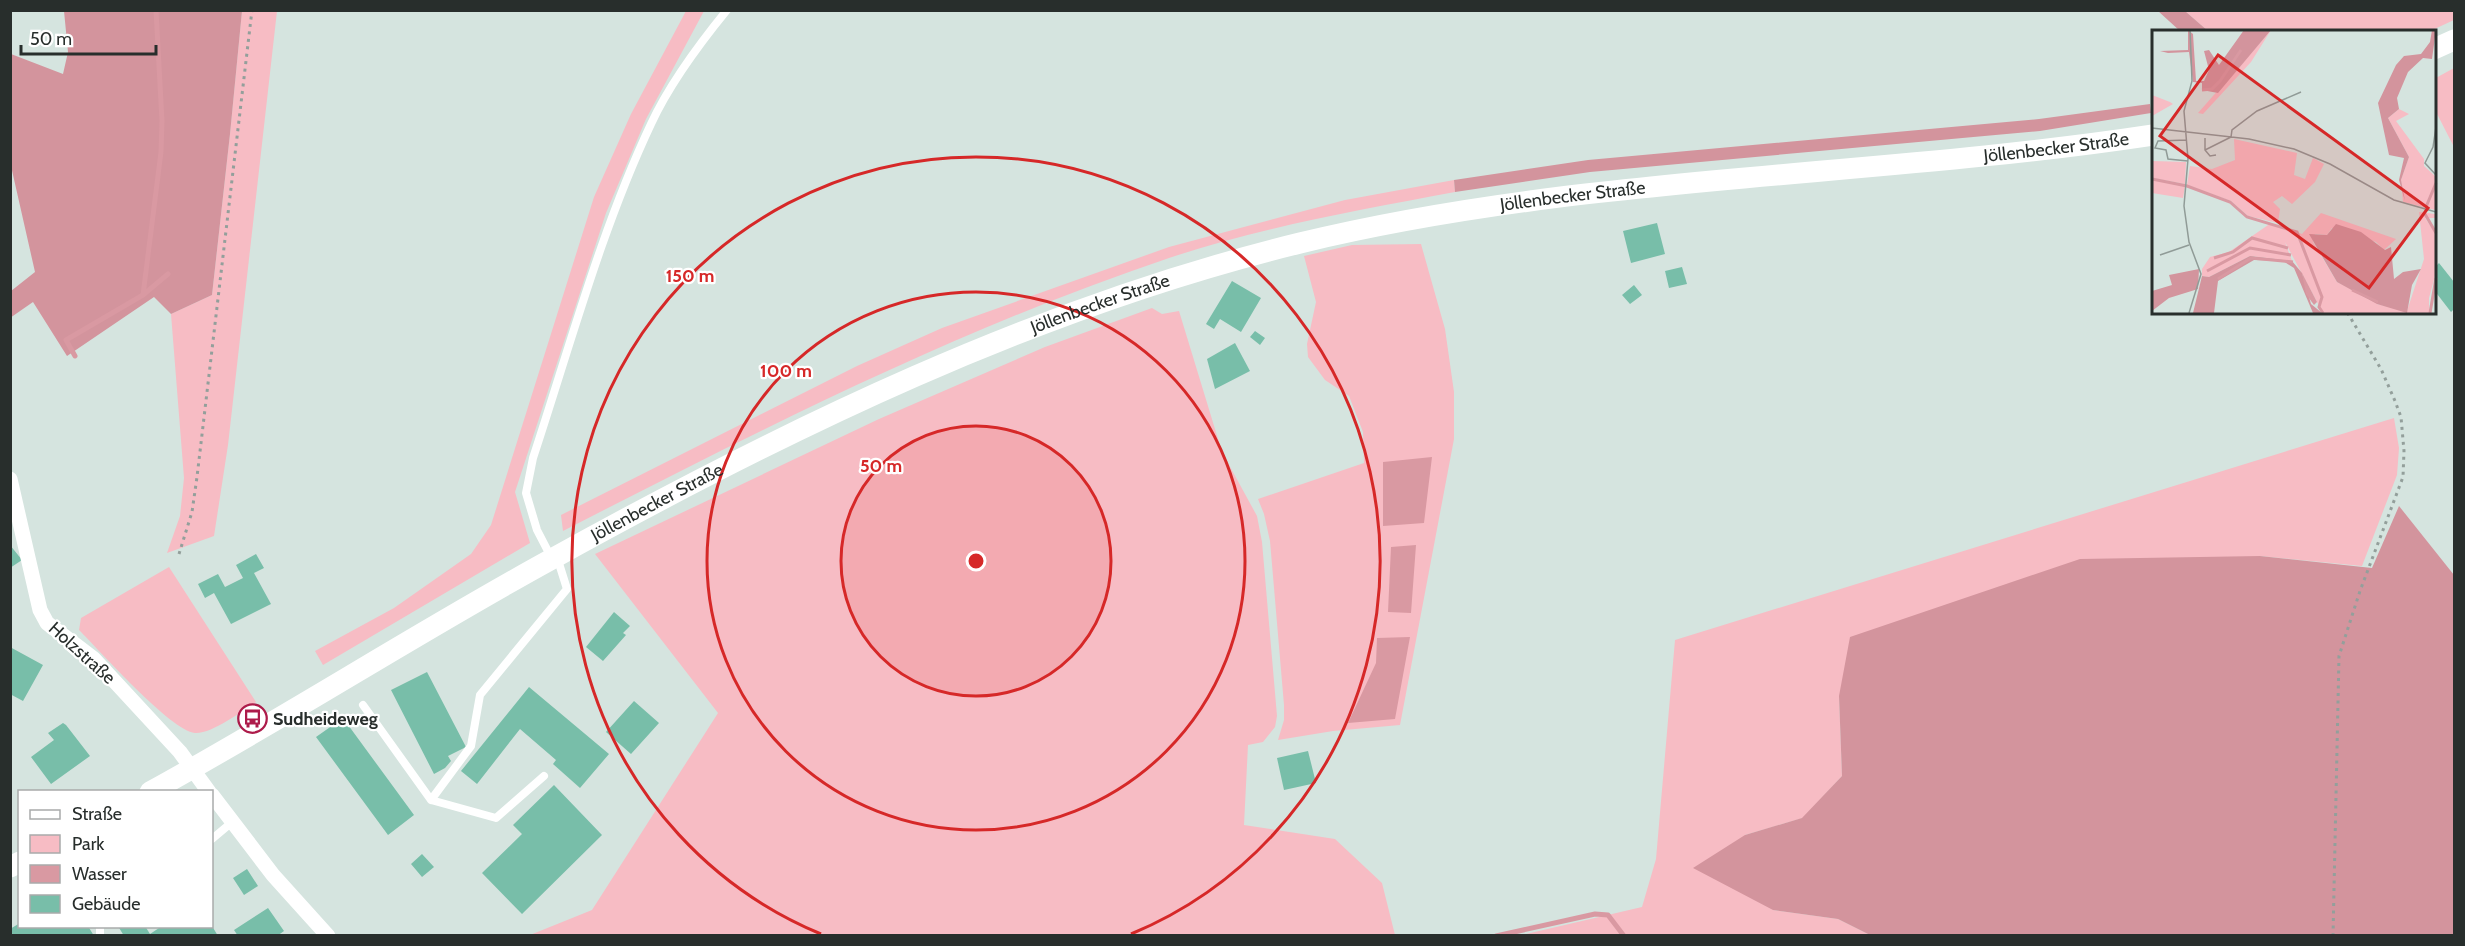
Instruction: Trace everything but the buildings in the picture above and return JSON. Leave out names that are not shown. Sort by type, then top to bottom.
[{"type":"street","points":[[2435,48],[2454,40]]},
{"type":"street","name":"Jöllenbecker Straße","points":[[154,790],[554,557],[704,476],[958,359],[1108,302],[1176,279],[1294,244],[1463,210],[1591,192],[1966,158],[2152,135]]},
{"type":"street","name":"Holzstraße","points":[[10,479],[40,610],[47,623],[94,659],[192,768]]},
{"type":"street","points":[[192,768],[208,790]]},
{"type":"street","points":[[213,796],[231,823],[273,875],[328,936]]},
{"type":"lane","points":[[431,800],[471,746],[480,695],[567,589],[554,557],[537,530],[526,493],[533,458],[613,215],[652,122],[699,44],[727,10]]},
{"type":"lane","points":[[363,705],[431,800],[496,818],[544,776]]},
{"type":"lane","points":[[213,838],[231,823]]},
{"type":"path","points":[[179,554],[192,512],[198,477],[252,10]]},
{"type":"path","points":[[2333,936],[2339,656],[2360,591],[2403,477],[2404,451],[2401,417],[2395,401],[2381,369],[2348,314]]},
{"type":"green space","points":[[2454,10],[2454,20],[2432,30],[2207,30],[2185,11]]},
{"type":"green space","points":[[242,11],[277,11],[228,445],[214,536],[167,553],[180,516],[184,478],[171,314],[212,295]]},
{"type":"green space","points":[[686,11],[704,11],[646,119],[606,213],[515,492],[530,543],[323,665],[315,651],[394,608],[471,554],[491,525],[594,197],[631,114]]},
{"type":"green space","points":[[2454,68],[2454,147],[2435,110],[2435,78]]},
{"type":"green space","points":[[1454,180],[1455,192],[1311,220],[1239,237],[1169,258],[1013,316],[861,383],[563,531],[561,515],[857,366],[942,328],[1169,247],[1345,200]]},
{"type":"green space","points":[[1421,244],[1445,329],[1454,392],[1454,439],[1400,725],[1333,731],[1278,740],[1284,720],[1284,705],[1270,541],[1258,499],[1364,463],[1363,432],[1349,396],[1325,380],[1308,357],[1307,344],[1316,302],[1304,256],[1352,245]]},
{"type":"green space","points":[[1152,308],[1162,314],[1179,311],[1222,452],[1257,516],[1262,542],[1277,716],[1275,727],[1263,742],[1248,745],[1244,825],[1335,839],[1382,883],[1395,935],[530,935],[592,910],[718,713],[595,554],[879,419],[1045,347]]},
{"type":"green space","points":[[2394,418],[2399,448],[2397,475],[2362,566],[2260,556],[1839,696],[1842,776],[1803,818],[1745,835],[1773,910],[1838,919],[1870,935],[1518,936],[1642,907],[1656,859],[1675,640]]},
{"type":"green space","points":[[169,567],[256,702],[227,721],[202,732],[195,733],[184,729],[153,705],[79,630],[81,618]]},
{"type":"shaded area","points":[[64,11],[242,11],[212,295],[171,314],[154,297],[67,356],[33,302],[10,318],[11,291],[35,272],[11,166],[11,54],[63,74],[68,52]]},
{"type":"shaded area","points":[[2158,11],[2185,11],[2207,30],[2179,30]]},
{"type":"shaded area","points":[[2150,104],[2151,113],[2040,131],[1590,172],[1455,192],[1454,180],[1588,160],[2039,119]]},
{"type":"shaded area","points":[[2399,506],[2454,575],[2454,935],[1870,935],[1838,919],[1773,910],[1693,868],[1745,835],[1802,818],[1842,776],[1839,696],[1850,637],[2080,559],[2260,556],[2372,568]]},
{"type":"water","points":[[1432,457],[1424,523],[1383,526],[1383,462]]},
{"type":"water","points":[[1416,545],[1411,613],[1388,612],[1391,547]]},
{"type":"water","points":[[1410,637],[1395,719],[1348,723],[1376,663],[1377,638]]},
{"type":"waterway","points":[[75,356],[66,340],[143,295],[161,152],[162,121],[156,10]]},
{"type":"waterway","points":[[143,295],[168,274]]},
{"type":"waterway","points":[[1496,936],[1595,914],[1608,915],[1624,936]]},
{"type":"place","name":"Sudheideweg","points":[[252,719]]}]
